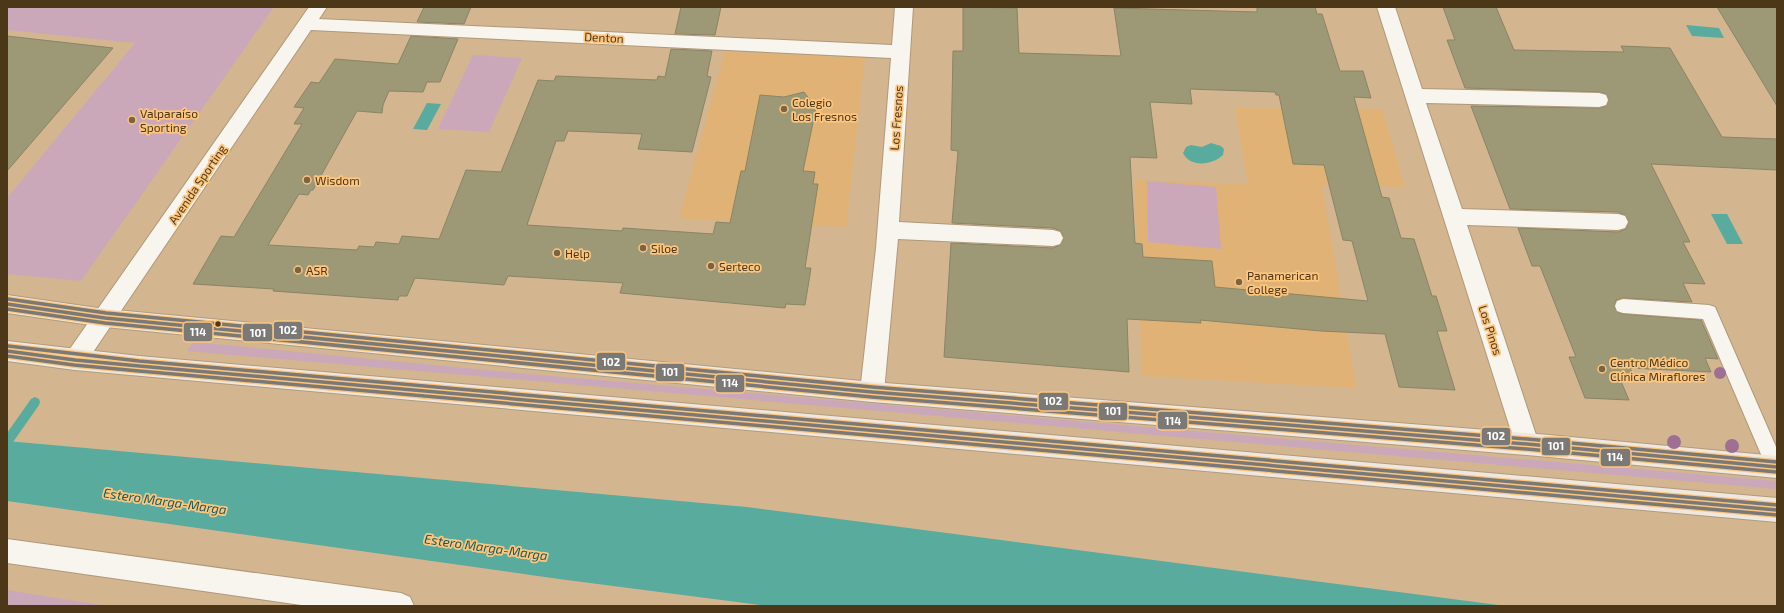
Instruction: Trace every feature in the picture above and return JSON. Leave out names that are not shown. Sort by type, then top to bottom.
[{"type":"main road","points":[[7,304],[105,318],[872,392],[1527,444],[1777,467]]},
{"type":"main road","points":[[7,351],[75,360],[1777,510]]},
{"type":"street","name":"Avenida Sporting","points":[[75,360],[318,7]]},
{"type":"street","name":"Los Fresnos","points":[[872,392],[877,354],[888,230],[904,7]]},
{"type":"street","name":"Los Pinos","points":[[1386,7],[1453,217],[1513,396],[1527,444]]},
{"type":"street","name":"Denton","points":[[306,24],[901,52]]},
{"type":"street","points":[[1414,96],[1599,100]]},
{"type":"street","points":[[1453,217],[1618,222]]},
{"type":"street","points":[[888,230],[1053,238]]},
{"type":"street","points":[[7,551],[401,606]]},
{"type":"lane","points":[[1623,306],[1709,312],[1758,428],[1777,467]]},
{"type":"shaded area","name":"Valparaíso Sporting","points":[[7,7],[274,7],[81,281],[7,274],[7,198],[135,43],[7,30]]},
{"type":"shaded area","name":"Colegio Los Fresnos","points":[[725,52],[865,58],[846,227],[679,218]]},
{"type":"shaded area","points":[[473,55],[522,58],[489,132],[438,129]]},
{"type":"shaded area","name":"Panamerican College","points":[[1235,108],[1382,109],[1405,187],[1322,185],[1356,388],[1142,376],[1135,180],[1248,184]]},
{"type":"shaded area","points":[[1147,181],[1216,187],[1221,249],[1148,242]]},
{"type":"shaded area","points":[[193,342],[518,373],[1777,481],[1777,489],[187,351]]},
{"type":"shaded area","points":[[7,590],[107,606],[7,606]]},
{"type":"water","points":[[1686,25],[1719,28],[1724,38],[1692,36]]},
{"type":"water","points":[[427,103],[441,104],[427,130],[413,129]]},
{"type":"water","points":[[1211,143],[1221,146],[1224,149],[1223,155],[1214,161],[1208,163],[1196,163],[1186,158],[1183,153],[1186,147],[1191,145],[1202,147]]},
{"type":"water","points":[[1711,214],[1727,214],[1743,244],[1727,244]]},
{"type":"water","name":"Estero Marga-Marga","points":[[7,441],[747,507],[1506,606],[767,606],[559,579],[7,501]]},
{"type":"building","points":[[424,7],[471,7],[464,24],[417,22]]},
{"type":"building","points":[[681,7],[721,7],[715,35],[675,34]]},
{"type":"building","points":[[963,7],[1017,8],[1019,53],[1121,56],[1114,8],[1257,12],[1257,7],[1315,7],[1317,14],[1322,14],[1340,71],[1363,71],[1371,98],[1354,97],[1382,197],[1389,198],[1401,238],[1414,239],[1432,296],[1436,296],[1447,331],[1437,331],[1455,390],[1399,387],[1385,334],[1321,331],[1200,320],[1201,323],[1127,319],[1129,372],[944,357],[951,243],[1053,248],[1060,245],[1064,239],[1061,231],[1053,228],[952,223],[958,151],[951,150],[953,51],[963,51]],"holes":[[[1190,89],[1275,92],[1276,95],[1279,95],[1293,164],[1324,165],[1343,240],[1352,241],[1368,301],[1215,287],[1212,261],[1143,257],[1142,244],[1135,243],[1130,157],[1157,158],[1150,102],[1192,104]]]},
{"type":"building","points":[[1443,7],[1496,7],[1514,50],[1624,52],[1621,46],[1670,48],[1722,137],[1777,139],[1777,170],[1651,164],[1690,242],[1683,242],[1705,284],[1683,283],[1692,302],[1623,298],[1616,300],[1614,307],[1617,312],[1623,314],[1701,320],[1718,359],[1705,358],[1711,372],[1630,368],[1635,380],[1620,379],[1629,400],[1585,398],[1569,357],[1576,357],[1540,266],[1532,266],[1518,228],[1618,232],[1626,229],[1629,221],[1625,215],[1618,212],[1510,209],[1471,106],[1599,108],[1606,106],[1609,99],[1606,94],[1599,92],[1465,88],[1447,40],[1455,40]]},
{"type":"building","points":[[1717,7],[1777,7],[1777,106]]},
{"type":"building","points":[[7,36],[113,48],[7,171]]},
{"type":"building","points":[[411,36],[458,39],[440,82],[427,82],[423,92],[389,91],[383,105],[382,113],[357,111],[313,190],[311,190],[308,195],[299,194],[268,245],[357,250],[359,246],[374,247],[376,242],[399,244],[402,236],[439,239],[466,170],[501,172],[538,80],[554,81],[556,76],[657,80],[658,76],[665,77],[671,49],[712,51],[707,76],[711,77],[692,152],[638,149],[642,134],[568,131],[564,141],[556,141],[527,225],[622,231],[623,228],[713,234],[716,222],[730,223],[741,171],[745,171],[760,95],[784,97],[804,92],[816,108],[803,171],[815,172],[813,184],[818,184],[805,268],[811,268],[805,305],[786,304],[785,308],[620,293],[623,283],[508,276],[504,285],[415,278],[407,296],[399,296],[398,300],[273,291],[274,289],[193,284],[221,236],[234,237],[302,124],[294,124],[304,108],[294,107],[311,82],[319,83],[335,59],[398,64]]},
{"type":"waterway","points":[[7,442],[35,402]]},
{"type":"transit line","name":"102","points":[[8,299],[106,313],[872,387],[1527,439],[1777,462]]},
{"type":"transit line","name":"101","points":[[7,304],[105,318],[872,392],[1527,444],[1777,467]]},
{"type":"transit line","name":"114","points":[[7,309],[105,323],[872,397],[1527,449],[1777,472]]},
{"type":"transit line","name":"102","points":[[8,346],[76,355],[139,361],[1777,505]]},
{"type":"transit line","name":"101","points":[[7,351],[75,360],[139,366],[1777,510]]},
{"type":"transit line","name":"114","points":[[7,356],[74,365],[139,371],[1777,515]]},
{"type":"place","name":"Colegio Los Fresnos","points":[[784,109]]},
{"type":"place","name":"Valparaíso Sporting","points":[[132,120]]},
{"type":"place","name":"Wisdom","points":[[307,180]]},
{"type":"place","name":"Siloe","points":[[643,248]]},
{"type":"place","name":"Help","points":[[557,253]]},
{"type":"place","name":"Serteco","points":[[711,266]]},
{"type":"place","name":"ASR","points":[[298,270]]},
{"type":"place","name":"Panamerican College","points":[[1239,282]]},
{"type":"place","name":"Centro Médico Clínica Miraflores","points":[[1602,369]]}]
